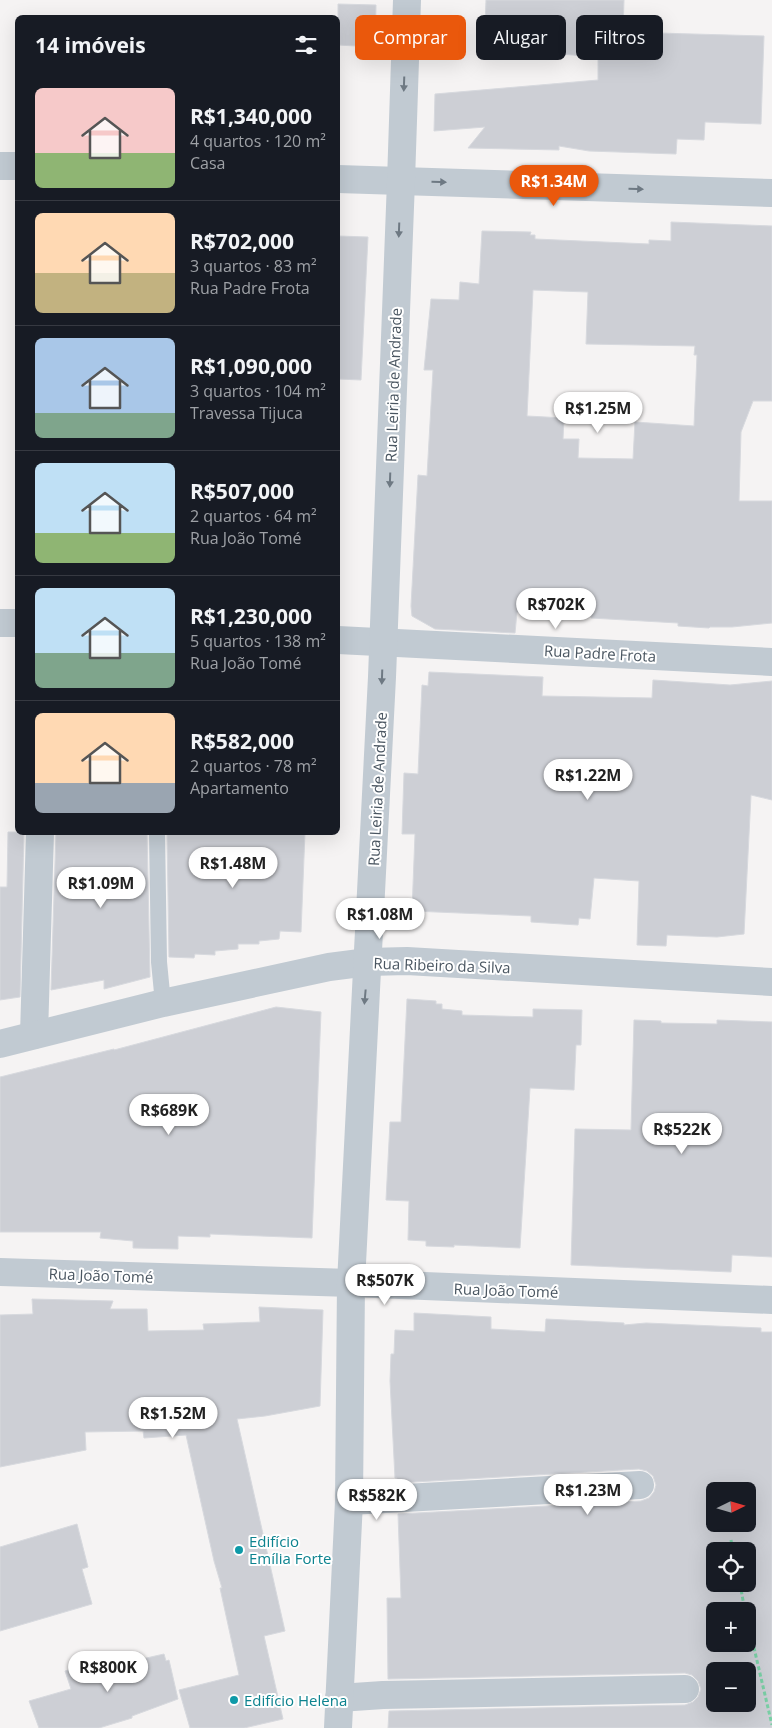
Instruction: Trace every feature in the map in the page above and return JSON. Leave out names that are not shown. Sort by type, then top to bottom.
[{"type":"street","name":"Rua Leiria de Andrade","points":[[338,1728],[349,1501],[352,1283],[383,643],[407,0]]},
{"type":"street","points":[[0,166],[15,166]]},
{"type":"street","points":[[340,179],[772,193]]},
{"type":"street","points":[[0,623],[15,623]]},
{"type":"street","name":"Rua Padre Frota","points":[[340,640],[772,662]]},
{"type":"street","points":[[34,1035],[40,835]]},
{"type":"street","name":"Rua Ribeiro da Silva","points":[[0,1044],[163,1003],[329,967],[368,962],[407,961],[772,982]]},
{"type":"street","name":"Rua João Tomé","points":[[0,1272],[352,1283],[772,1300]]},
{"type":"street","points":[[349,1501],[640,1485]]},
{"type":"street","points":[[338,1698],[383,1695],[686,1689]]},
{"type":"lane","points":[[157,835],[159,962],[163,1003]]},
{"type":"path","points":[[755,1652],[772,1725]]},
{"type":"building","points":[[486,0],[624,0],[624,15],[576,15],[576,55],[566,54],[566,15],[485,15]]},
{"type":"building","points":[[338,4],[376,5],[376,15],[355,15],[355,46],[340,45],[340,15],[338,15]]},
{"type":"building","points":[[663,33],[764,36],[761,124],[705,122],[704,140],[677,139],[676,154],[589,151],[559,146],[559,150],[468,148],[485,127],[434,131],[435,94],[598,80],[598,60],[663,60]]},
{"type":"building","points":[[671,222],[772,226],[772,401],[753,401],[741,432],[739,501],[772,501],[772,623],[709,628],[678,626],[678,623],[591,618],[591,614],[517,612],[515,633],[435,629],[412,616],[418,475],[427,476],[433,370],[424,370],[431,299],[459,300],[460,282],[479,284],[482,231],[531,232],[530,235],[535,235],[535,239],[649,244],[649,240],[671,241]],"holes":[[[533,290],[588,292],[586,344],[695,346],[694,355],[697,355],[694,426],[635,422],[633,459],[578,458],[579,439],[563,439],[564,418],[527,416]]]},
{"type":"building","points":[[340,236],[368,237],[361,380],[340,379]]},
{"type":"building","points":[[429,672],[543,677],[542,696],[652,698],[653,680],[730,685],[772,681],[772,800],[751,795],[744,934],[717,937],[667,935],[666,946],[637,945],[639,881],[594,878],[590,919],[579,918],[578,925],[531,922],[531,916],[412,911],[415,834],[402,834],[404,773],[418,774],[422,685],[428,686]]},
{"type":"building","points":[[8,832],[15,832],[15,835],[24,835],[20,997],[0,1000],[0,887],[7,887]]},
{"type":"building","points":[[56,835],[147,835],[150,977],[104,989],[104,980],[51,990]]},
{"type":"building","points":[[167,835],[305,835],[301,932],[280,931],[279,939],[259,941],[259,944],[238,944],[238,949],[215,951],[215,955],[195,954],[194,958],[169,957]]},
{"type":"building","points":[[407,999],[436,1001],[436,1004],[442,1004],[442,1009],[462,1011],[462,1015],[533,1017],[533,1009],[582,1010],[581,1045],[576,1045],[574,1090],[530,1088],[520,1248],[454,1245],[454,1247],[426,1246],[426,1241],[408,1240],[409,1201],[386,1200],[390,1122],[401,1122]]},
{"type":"building","points":[[276,1007],[321,1012],[312,1238],[210,1234],[210,1237],[178,1236],[178,1249],[133,1248],[133,1241],[100,1238],[101,1232],[0,1232],[0,1077],[114,1050]]},
{"type":"building","points":[[634,1020],[661,1021],[661,1023],[717,1024],[717,1020],[772,1022],[772,1257],[732,1255],[731,1272],[571,1265],[575,1129],[631,1130]]},
{"type":"building","points":[[32,1299],[113,1301],[110,1309],[147,1309],[148,1331],[204,1330],[203,1324],[260,1322],[259,1307],[323,1310],[320,1406],[237,1419],[285,1631],[264,1636],[283,1719],[244,1728],[190,1728],[179,1690],[239,1675],[220,1588],[222,1588],[214,1561],[186,1435],[144,1438],[143,1431],[85,1432],[86,1450],[0,1467],[0,1315],[33,1314]]},
{"type":"building","points":[[414,1313],[491,1317],[491,1329],[545,1332],[546,1319],[624,1323],[624,1325],[646,1323],[761,1328],[761,1332],[772,1332],[772,1728],[388,1728],[389,1711],[685,1705],[693,1702],[698,1697],[701,1689],[698,1681],[692,1675],[685,1673],[388,1679],[387,1598],[401,1598],[398,1514],[641,1501],[649,1498],[654,1492],[656,1485],[653,1476],[647,1471],[639,1469],[397,1483],[397,1478],[395,1478],[390,1381],[391,1354],[394,1354],[395,1330],[414,1331]]},
{"type":"building","points":[[77,1524],[88,1567],[82,1569],[92,1604],[0,1631],[0,1547]]},
{"type":"building","points":[[140,1653],[142,1659],[164,1654],[166,1661],[169,1660],[178,1699],[132,1716],[132,1718],[99,1728],[39,1728],[29,1701],[71,1689],[65,1671],[109,1657],[111,1661]]},
{"type":"place","name":"Edifício Emília Forte","points":[[239,1550]]},
{"type":"place","name":"Edifício Helena","points":[[234,1700]]}]
